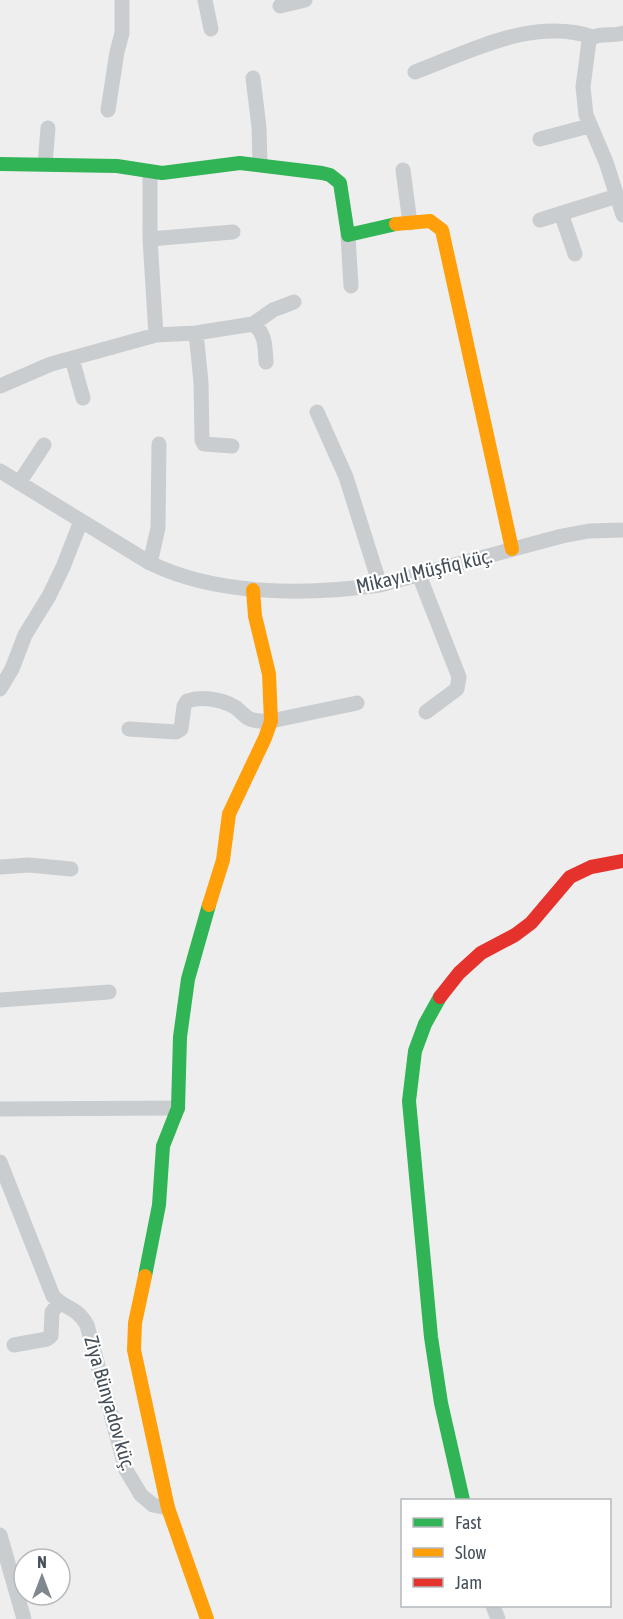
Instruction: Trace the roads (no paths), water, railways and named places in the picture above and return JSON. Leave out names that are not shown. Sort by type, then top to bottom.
[{"type":"street","points":[[108,110],[122,33],[122,0]]},
{"type":"street","points":[[205,0],[211,29]]},
{"type":"street","points":[[280,6],[305,0]]},
{"type":"street","points":[[415,72],[503,39],[526,33],[567,31],[593,37],[623,33]]},
{"type":"street","points":[[593,37],[589,41],[583,87],[584,106],[589,126],[606,162],[623,215]]},
{"type":"street","points":[[253,78],[259,127],[260,164]]},
{"type":"street","points":[[540,139],[589,126]]},
{"type":"street","points":[[45,165],[48,128]]},
{"type":"street","points":[[0,164],[117,166],[150,172],[174,172],[221,164],[260,164],[322,173],[335,178],[341,188],[348,235],[351,286]]},
{"type":"street","points":[[403,170],[410,223]]},
{"type":"street","points":[[150,172],[150,239],[156,335]]},
{"type":"street","points":[[540,220],[616,196]]},
{"type":"street","points":[[561,213],[575,254]]},
{"type":"street","points":[[348,235],[430,221],[442,230],[512,549]]},
{"type":"street","points":[[150,239],[232,232]]},
{"type":"street","points":[[0,386],[34,370],[156,335],[196,333],[253,324],[273,310],[294,302]]},
{"type":"street","points":[[253,324],[260,329],[265,341],[266,362]]},
{"type":"street","points":[[196,333],[201,382],[202,440],[204,444],[210,446],[232,446]]},
{"type":"street","points":[[72,359],[83,398]]},
{"type":"street","points":[[317,412],[346,477],[380,585]]},
{"type":"street","points":[[150,563],[158,528],[159,444]]},
{"type":"street","points":[[19,483],[44,445]]},
{"type":"street","name":"Mikayıl Müşfiq küç.","points":[[0,471],[150,563],[182,576],[253,590],[349,589],[380,585],[512,549],[589,531],[623,530]]},
{"type":"street","points":[[0,689],[12,669],[25,635],[49,596],[63,567],[81,521]]},
{"type":"street","points":[[419,575],[459,677],[457,689],[426,712]]},
{"type":"street","points":[[207,1619],[168,1508],[134,1341],[135,1323],[159,1204],[163,1146],[178,1108],[180,1037],[195,950],[223,860],[232,803],[271,722],[268,674],[255,616],[253,590]]},
{"type":"street","points":[[129,729],[176,732],[181,729],[184,706],[187,701],[193,699],[217,700],[235,706],[247,717],[257,721],[271,722],[357,703]]},
{"type":"street","points":[[463,1499],[448,1440],[428,1314],[409,1101],[410,1075],[416,1049],[423,1028],[450,984],[464,968],[482,953],[526,927],[564,882],[572,876],[600,864],[623,861]]},
{"type":"street","points":[[0,867],[29,865],[71,869]]},
{"type":"street","points":[[0,1000],[109,992]]},
{"type":"street","points":[[0,1108],[178,1108]]},
{"type":"street","name":"Ziya Bünyadov küç.","points":[[0,1162],[53,1296],[59,1303],[73,1308],[87,1325],[126,1470],[141,1496],[153,1505],[168,1508]]},
{"type":"street","points":[[14,1345],[47,1339],[51,1336],[52,1312],[59,1303]]},
{"type":"street","points":[[0,1535],[24,1619]]}]
